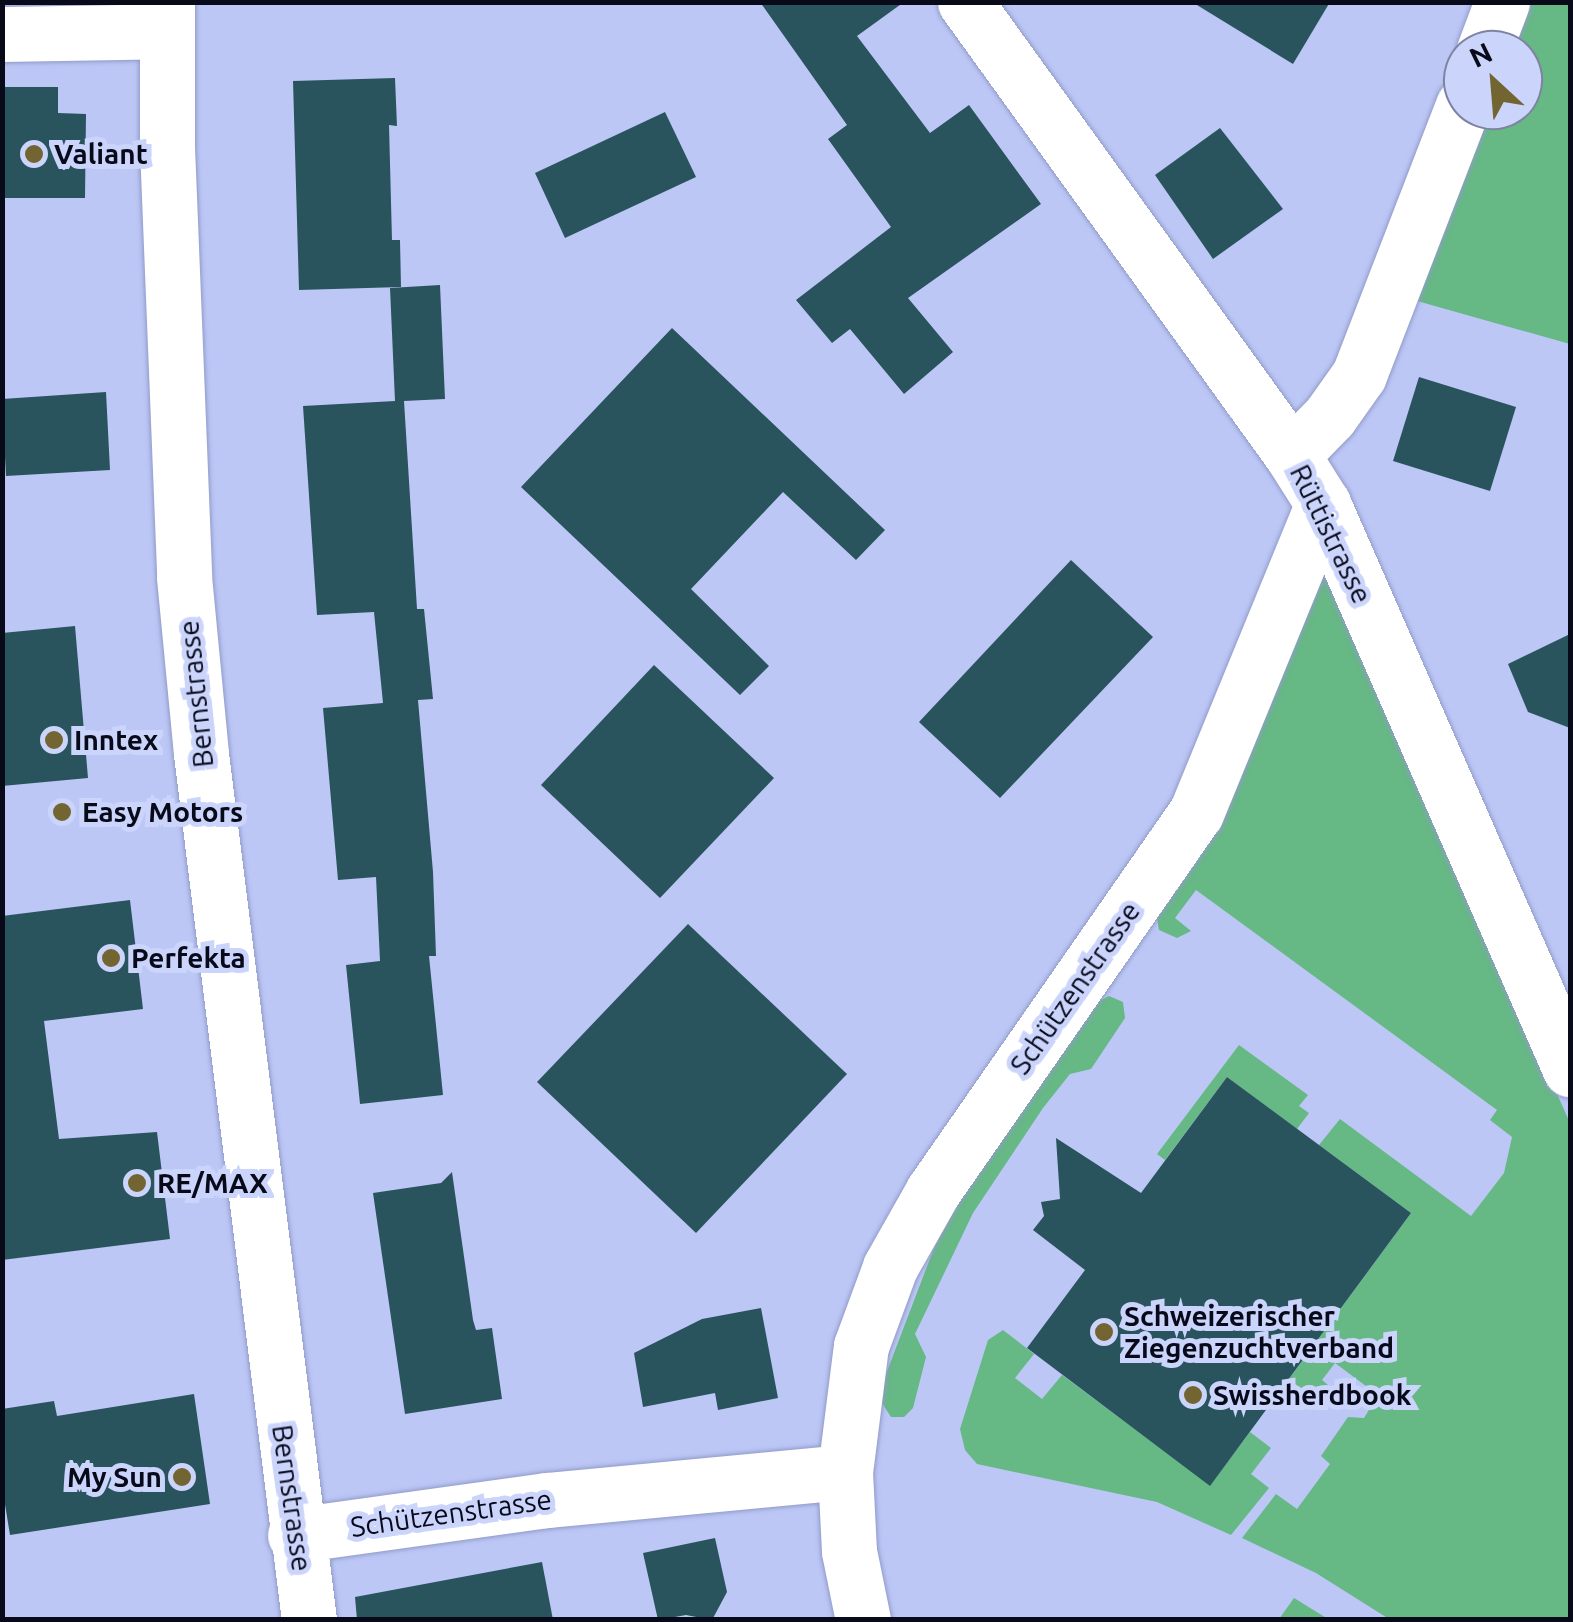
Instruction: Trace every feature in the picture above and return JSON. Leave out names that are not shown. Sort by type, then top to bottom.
[{"type":"street","name":"Rüttistrasse","points":[[966,2],[1292,455],[1322,504],[1570,1069]]},
{"type":"street","points":[[1492,30],[1502,2]]},
{"type":"street","points":[[2,34],[167,17]]},
{"type":"street","name":"Bernstrasse","points":[[167,17],[172,305],[184,577],[295,1534],[310,1620]]},
{"type":"street","points":[[1292,455],[1330,416],[1359,375],[1454,130]]},
{"type":"street","name":"Schützenstrasse","points":[[862,1620],[850,1551],[846,1472],[861,1346],[890,1267],[933,1191],[1196,813],[1322,504]]},
{"type":"street","name":"Schützenstrasse","points":[[295,1534],[547,1500],[846,1472]]},
{"type":"green space","points":[[1521,3],[1570,3],[1570,344],[1410,299],[1473,130],[1543,130],[1543,30],[1511,30]]},
{"type":"green space","points":[[1325,573],[1570,1123],[1570,1619],[1389,1619],[1316,1573],[1242,1538],[1276,1494],[1297,1509],[1330,1464],[1321,1456],[1348,1417],[1364,1418],[1378,1395],[1335,1363],[1322,1380],[1328,1385],[1316,1400],[1289,1379],[1411,1213],[1319,1145],[1340,1119],[1471,1216],[1504,1173],[1512,1137],[1490,1120],[1497,1110],[1196,890],[1175,918],[1191,931],[1177,938],[1159,930],[1157,918],[1200,857],[1318,578]]},
{"type":"green space","points":[[1109,996],[1123,1002],[1125,1018],[1091,1069],[1070,1074],[1043,1108],[973,1213],[915,1334],[926,1357],[913,1408],[904,1417],[891,1417],[880,1400],[886,1374],[934,1248],[957,1205],[1028,1098],[1099,1001]]},
{"type":"green space","points":[[1239,1045],[1308,1095],[1299,1106],[1309,1113],[1297,1129],[1227,1077],[1165,1160],[1157,1154]]},
{"type":"green space","points":[[1003,1330],[1034,1354],[1015,1378],[1042,1399],[1062,1375],[1210,1485],[1250,1432],[1271,1448],[1251,1474],[1269,1488],[1231,1535],[1157,1502],[977,1464],[965,1450],[960,1429],[988,1340]]},
{"type":"green space","points":[[1294,1598],[1328,1619],[1279,1619]]},
{"type":"building","points":[[760,2],[904,2],[857,36],[930,133],[969,105],[1041,204],[908,298],[953,352],[904,394],[850,329],[832,343],[796,300],[891,227],[828,139],[847,125]]},
{"type":"building","points":[[1192,2],[1330,2],[1293,64]]},
{"type":"building","points":[[395,78],[397,126],[389,125],[392,240],[400,240],[401,287],[299,290],[293,81]]},
{"type":"building","points":[[5,87],[58,87],[58,113],[86,114],[85,198],[2,198]]},
{"type":"building","points":[[665,112],[696,177],[565,238],[535,173]]},
{"type":"building","points":[[1220,128],[1283,209],[1213,259],[1155,175]]},
{"type":"building","points":[[440,285],[445,399],[404,401],[417,609],[424,609],[433,699],[418,700],[433,872],[436,956],[429,956],[443,1095],[360,1104],[346,965],[380,961],[376,877],[338,880],[323,708],[383,703],[374,612],[317,615],[303,406],[395,401],[390,288]]},
{"type":"building","points":[[672,328],[885,530],[856,560],[783,492],[691,589],[769,666],[740,695],[521,487]]},
{"type":"building","points":[[1419,377],[1516,407],[1490,491],[1393,461]]},
{"type":"building","points":[[106,392],[110,470],[6,476],[2,399]]},
{"type":"building","points":[[1071,560],[1153,637],[1000,798],[919,722]]},
{"type":"building","points":[[75,626],[88,778],[2,786],[2,633]]},
{"type":"building","points":[[1570,634],[1570,728],[1528,712],[1508,664]]},
{"type":"building","points":[[654,665],[774,778],[660,898],[541,785]]},
{"type":"building","points":[[130,900],[143,1009],[44,1021],[59,1139],[157,1132],[170,1239],[2,1260],[2,916]]},
{"type":"building","points":[[688,924],[847,1074],[696,1233],[537,1082]]},
{"type":"building","points":[[1227,1077],[1411,1213],[1210,1486],[1027,1348],[1085,1270],[1033,1230],[1044,1216],[1041,1202],[1060,1199],[1056,1138],[1141,1193]]},
{"type":"building","points":[[452,1172],[473,1320],[476,1330],[492,1328],[502,1399],[405,1414],[373,1193],[441,1183]]},
{"type":"building","points":[[761,1308],[778,1398],[718,1410],[715,1393],[643,1407],[634,1353],[702,1319]]},
{"type":"building","points":[[194,1394],[210,1504],[10,1535],[2,1486],[2,1409],[54,1401],[57,1416]]},
{"type":"building","points":[[715,1538],[727,1592],[712,1620],[686,1615],[658,1620],[643,1553]]},
{"type":"building","points":[[542,1562],[553,1620],[357,1620],[355,1597]]},
{"type":"place","name":"Valiant","points":[[34,154]]},
{"type":"place","name":"Inntex","points":[[54,740]]},
{"type":"place","name":"Easy Motors","points":[[62,812]]},
{"type":"place","name":"Perfekta","points":[[111,958]]},
{"type":"place","name":"RE/MAX","points":[[137,1183]]},
{"type":"place","name":"Schweizerischer Ziegenzuchtverband","points":[[1104,1332]]},
{"type":"place","name":"Swissherdbook","points":[[1193,1395]]},
{"type":"place","name":"My Sun","points":[[182,1477]]}]
